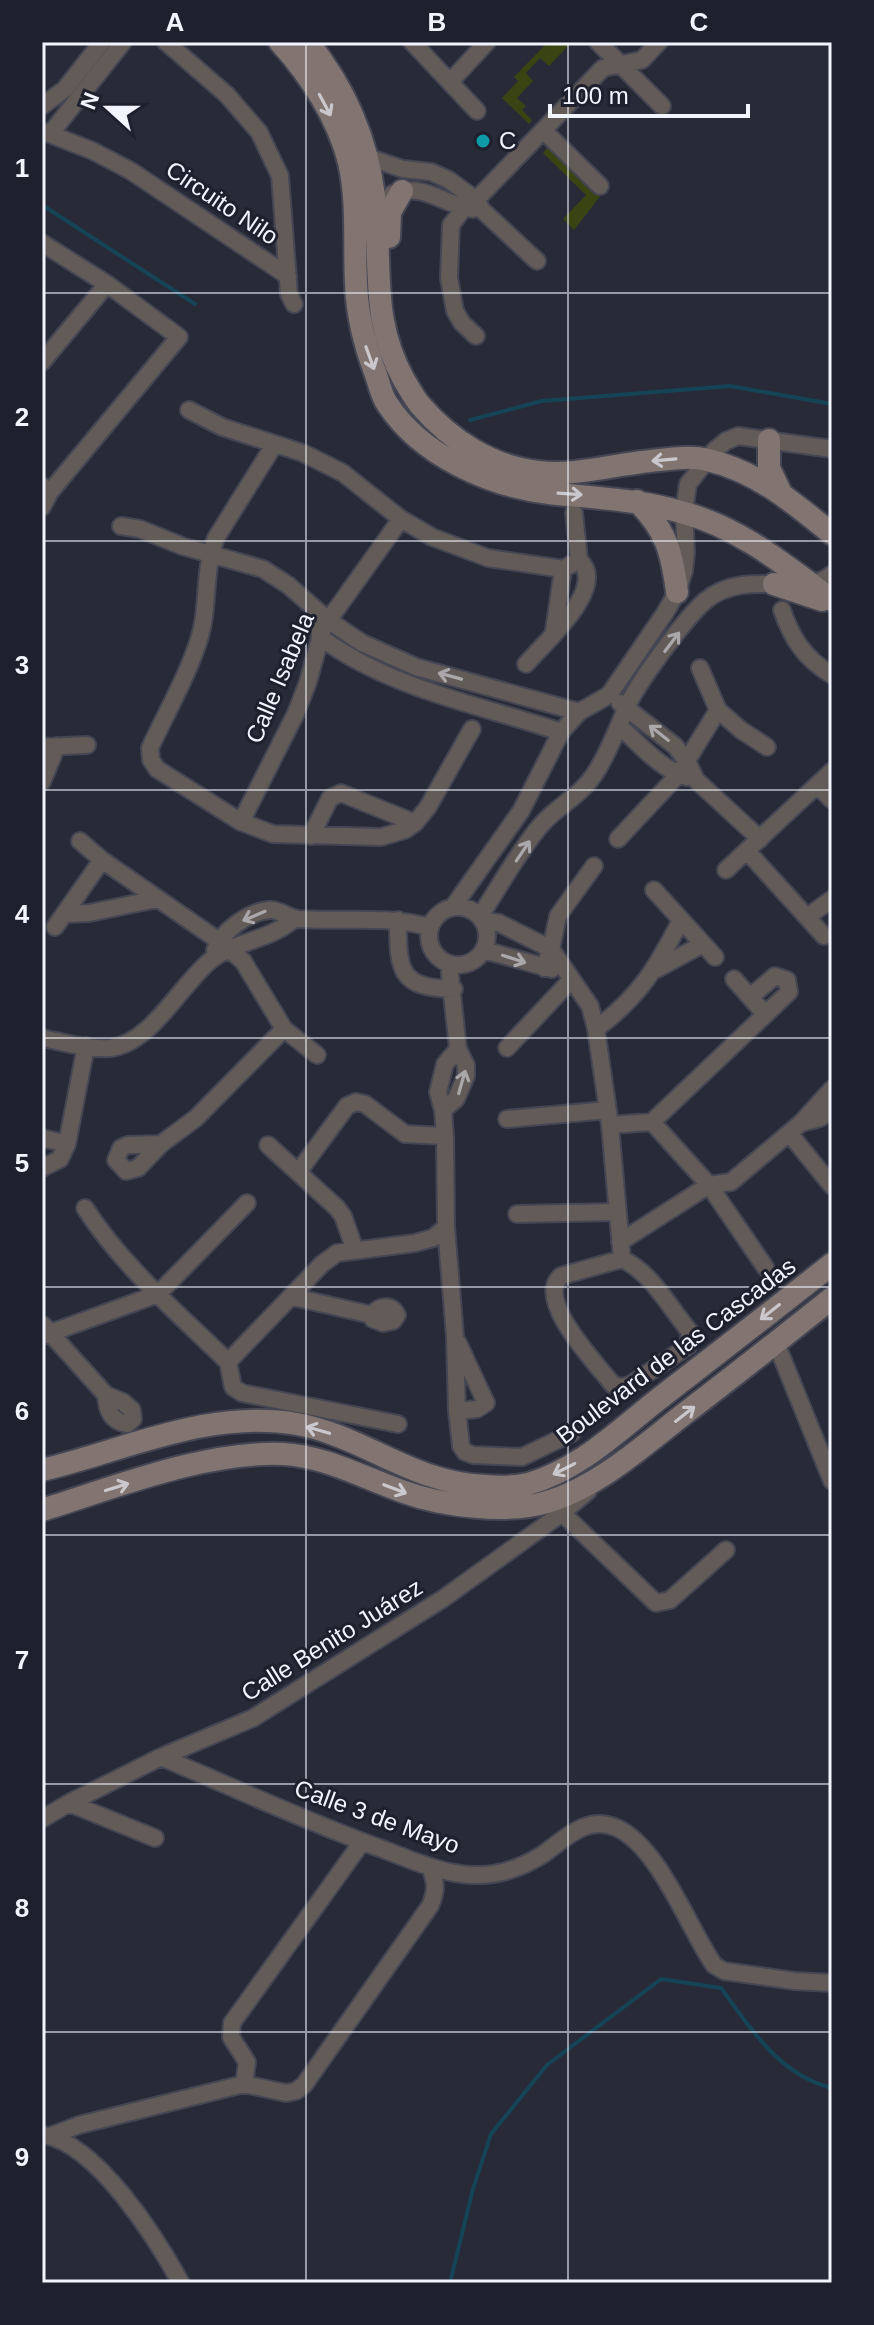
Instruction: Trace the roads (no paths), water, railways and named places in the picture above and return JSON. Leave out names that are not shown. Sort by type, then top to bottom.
[{"type":"main road","points":[[280,42],[317,91],[358,160],[375,200],[378,298],[383,328],[389,348],[417,402],[435,422],[485,457],[542,472],[706,459],[751,475],[780,491],[832,534]]},
{"type":"main road","points":[[308,42],[343,94],[358,160],[353,187],[356,287],[361,331],[387,404],[418,439],[440,454],[494,480],[548,493],[637,501],[684,512],[762,548],[832,602]]},
{"type":"main road","points":[[378,259],[386,249],[390,212],[402,180]]},
{"type":"main road","points":[[769,440],[769,468],[780,491]]},
{"type":"main road","points":[[637,501],[653,517],[667,543],[677,592]]},
{"type":"main road","points":[[774,584],[832,602]]},
{"type":"main road","name":"Boulevard de las Cascadas","points":[[42,1470],[82,1461],[169,1432],[216,1424],[265,1422],[297,1424],[330,1434],[444,1482],[500,1487],[525,1485],[578,1462],[832,1264]]},
{"type":"main road","points":[[42,1510],[164,1473],[283,1454],[315,1458],[428,1500],[503,1507],[547,1502],[623,1461],[832,1298]]},
{"type":"street","points":[[46,132],[42,109],[65,89],[102,42]]},
{"type":"street","points":[[46,132],[123,42]]},
{"type":"street","name":"Circuito Nilo","points":[[166,42],[227,95],[259,132],[280,176],[289,294],[294,304]]},
{"type":"street","points":[[412,42],[477,111]]},
{"type":"street","points":[[450,82],[487,42]]},
{"type":"street","points":[[598,42],[662,106]]},
{"type":"street","points":[[476,336],[458,318],[450,289],[451,225],[474,206],[603,68],[642,60],[659,42]]},
{"type":"street","points":[[543,130],[600,186]]},
{"type":"street","name":"Circuito Nilo","points":[[46,132],[131,171],[288,276]]},
{"type":"street","points":[[358,160],[421,190],[474,206],[537,261]]},
{"type":"street","points":[[375,200],[402,180]]},
{"type":"street","points":[[42,243],[107,284],[179,337],[45,495]]},
{"type":"street","points":[[42,362],[107,284]]},
{"type":"street","points":[[189,410],[222,427],[303,453],[343,473],[401,519],[432,537],[488,558],[541,567],[563,569],[579,560]]},
{"type":"street","points":[[453,907],[521,811],[561,732],[579,712],[609,695],[677,592],[686,552],[684,512],[688,484],[706,459],[726,441],[738,436],[832,449]]},
{"type":"street","points":[[274,445],[216,538],[210,554],[203,624],[150,748],[151,760],[157,769],[241,822],[273,834],[381,837],[395,834],[415,823],[428,807],[472,729]]},
{"type":"street","points":[[526,664],[575,608],[589,580],[587,567],[579,560],[574,513]]},
{"type":"street","name":"Calle Isabela","points":[[241,822],[296,713],[328,620],[401,519]]},
{"type":"street","points":[[121,526],[140,529],[263,569],[362,643],[416,667],[579,712]]},
{"type":"street","points":[[554,631],[563,569]]},
{"type":"street","points":[[482,918],[542,823],[583,789],[608,751],[626,707],[656,663],[706,601],[732,586],[752,582],[810,584],[832,574]]},
{"type":"street","points":[[314,609],[320,637],[339,651],[429,693],[492,709],[561,732]]},
{"type":"street","points":[[782,610],[798,645],[814,663],[832,675]]},
{"type":"street","points":[[700,668],[718,710],[767,747]]},
{"type":"street","points":[[492,709],[501,689]]},
{"type":"street","points":[[609,695],[675,746],[682,768]]},
{"type":"street","points":[[618,839],[682,768],[718,710]]},
{"type":"street","points":[[620,727],[682,768],[760,839]]},
{"type":"street","points":[[42,782],[50,747],[87,745]]},
{"type":"street","points":[[726,870],[832,771]]},
{"type":"street","points":[[817,785],[832,800]]},
{"type":"street","points":[[311,836],[330,798],[336,793],[415,823]]},
{"type":"street","points":[[521,811],[542,823]]},
{"type":"street","points":[[80,841],[243,961],[284,1029],[317,1055]]},
{"type":"street","points":[[747,851],[824,936]]},
{"type":"street","points":[[102,860],[60,921],[157,899]]},
{"type":"street","points":[[544,968],[558,916],[594,866]]},
{"type":"street","points":[[654,890],[715,957]]},
{"type":"street","points":[[807,917],[832,899]]},
{"type":"street","points":[[482,918],[487,931],[484,950],[475,960],[463,966],[449,965],[436,957],[428,943],[429,927],[438,913],[463,906],[482,918],[499,923],[551,949],[590,1006],[609,1118],[621,1251],[690,1332],[688,1346],[630,1385],[613,1385],[564,1322],[556,1306],[555,1281],[621,1251],[709,1185],[731,1182],[795,1128],[832,1089]]},
{"type":"street","points":[[42,1038],[107,1049],[142,1034],[225,945],[242,921],[268,910],[279,911],[294,919],[398,920],[429,927]]},
{"type":"street","points":[[225,945],[284,927],[294,919]]},
{"type":"street","points":[[398,920],[398,948],[404,969],[413,983],[426,988],[454,989]]},
{"type":"street","points":[[596,1029],[624,1008],[655,970],[681,920]]},
{"type":"street","points":[[655,970],[703,944]]},
{"type":"street","points":[[484,950],[568,975]]},
{"type":"street","points":[[443,1110],[456,1099],[466,1076],[466,1065],[458,1049],[454,989],[449,965]]},
{"type":"street","points":[[507,1048],[568,975]]},
{"type":"street","points":[[652,1122],[789,992],[787,980],[775,976],[750,997]]},
{"type":"street","points":[[734,979],[765,1014]]},
{"type":"street","points":[[161,1144],[196,1118],[284,1029]]},
{"type":"street","points":[[42,1168],[60,1159],[67,1144],[86,1046]]},
{"type":"street","points":[[458,1049],[445,1064],[438,1092],[445,1136],[446,1227],[461,1446],[473,1455],[522,1457],[572,1433]]},
{"type":"street","points":[[299,1171],[347,1106],[356,1102],[365,1104],[405,1134],[445,1136]]},
{"type":"street","points":[[795,1128],[832,1110]]},
{"type":"street","points":[[507,1119],[609,1118],[652,1122],[709,1185],[765,1267]]},
{"type":"street","points":[[795,1128],[832,1186]]},
{"type":"street","points":[[42,1138],[67,1144]]},
{"type":"street","points":[[268,1145],[299,1171],[343,1216],[355,1250]]},
{"type":"street","points":[[106,1395],[45,1331],[158,1294],[247,1203]]},
{"type":"street","points":[[85,1208],[105,1239],[228,1362],[233,1387],[242,1393],[398,1424]]},
{"type":"street","points":[[517,1214],[616,1212]]},
{"type":"street","points":[[228,1362],[337,1253],[415,1243],[433,1238],[446,1227]]},
{"type":"street","points":[[293,1297],[372,1315]]},
{"type":"street","points":[[455,1336],[486,1398],[483,1407],[457,1411]]},
{"type":"street","points":[[776,1343],[832,1481]]},
{"type":"street","name":"Calle Benito Juárez","points":[[42,1819],[161,1757],[253,1718],[444,1598],[562,1513],[623,1461]]},
{"type":"street","points":[[562,1513],[656,1603],[670,1600],[726,1550]]},
{"type":"street","name":"Calle 3 de Mayo","points":[[161,1757],[362,1842],[430,1867],[470,1875],[495,1875],[541,1855],[569,1833],[584,1826],[600,1823],[617,1828],[637,1842],[665,1877],[714,1965],[724,1971],[832,1983]]},
{"type":"street","points":[[69,1803],[155,1838]]},
{"type":"street","points":[[244,2084],[247,2062],[231,2037],[232,2023],[362,1842]]},
{"type":"street","points":[[46,2135],[244,2084],[286,2093],[296,2091],[304,2085],[430,1906],[436,1893],[436,1882],[430,1867]]},
{"type":"street","points":[[46,2135],[83,2155],[124,2197],[162,2248],[181,2283]]},
{"type":"waterway","points":[[42,205],[195,304]]},
{"type":"waterway","points":[[470,420],[542,401],[730,386],[832,404]]},
{"type":"waterway","points":[[450,2283],[473,2189],[491,2134],[547,2065],[661,1979],[721,1988],[755,2034],[781,2061],[813,2082],[832,2088]]},
{"type":"place","name":"C","points":[[483,141]]}]
